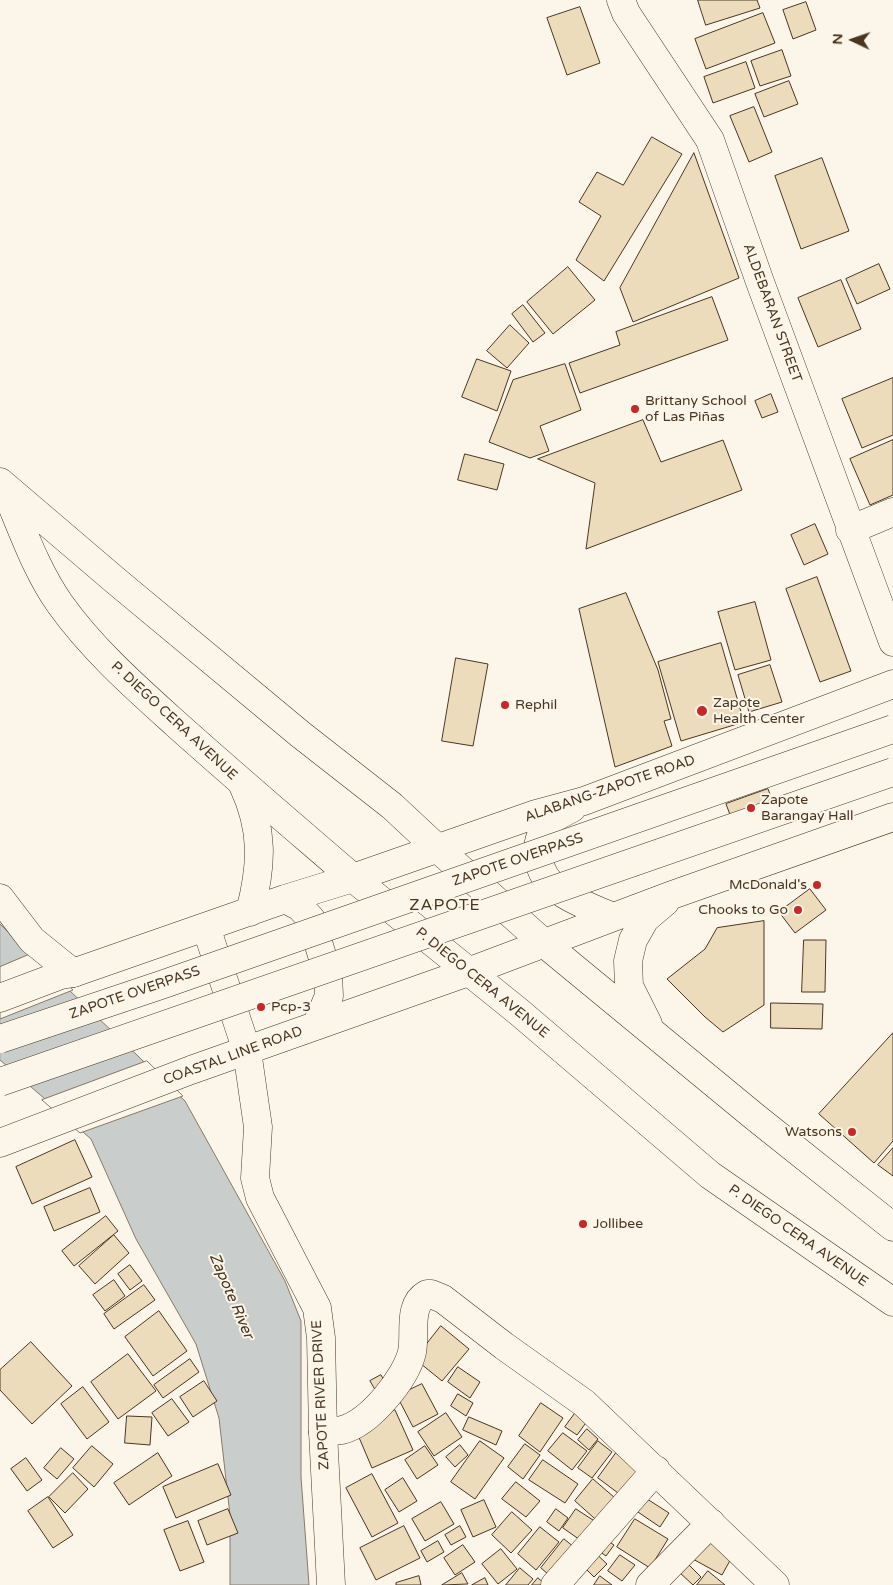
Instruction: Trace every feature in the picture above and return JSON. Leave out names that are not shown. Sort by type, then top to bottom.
[{"type":"main road","name":"ALDEBARAN STREET","points":[[621,0],[626,13],[710,140],[850,530],[893,642]]},
{"type":"main road","name":"P. DIEGO CERA AVENUE","points":[[2,484],[39,567],[59,603],[106,657],[147,698],[244,785],[353,878],[519,1012],[710,1175],[893,1302]]},
{"type":"main road","name":"P. DIEGO CERA AVENUE","points":[[2,484],[292,728],[392,806],[545,944],[755,1117],[893,1227]]},
{"type":"main road","points":[[850,530],[893,512]]},
{"type":"main road","name":"ALABANG-ZAPOTE ROAD","points":[[353,878],[536,814],[584,801],[893,684]]},
{"type":"main road","name":"ZAPOTE OVERPASS","points":[[0,1039],[171,982],[893,728]]},
{"type":"main road","points":[[0,1082],[893,772]]},
{"type":"main road","points":[[244,785],[256,817],[260,841],[260,864],[250,912]]},
{"type":"main road","points":[[584,801],[549,822],[538,844],[538,864],[544,876],[556,889],[613,917]]},
{"type":"main road","points":[[468,972],[672,895],[893,817]]},
{"type":"main road","points":[[0,998],[285,899],[353,878]]},
{"type":"main road","points":[[652,1032],[629,986],[628,961],[633,940],[645,919],[672,895]]},
{"type":"main road","points":[[0,898],[32,940],[67,974]]},
{"type":"main road","points":[[285,899],[300,907],[310,919],[328,976],[329,996],[316,1026]]},
{"type":"main road","name":"ZAPOTE RIVER DRIVE","points":[[206,927],[247,1051],[258,1126],[255,1178],[260,1198],[317,1308],[321,1338],[323,1432],[331,1585]]},
{"type":"main road","name":"COASTAL LINE ROAD","points":[[0,1143],[191,1070],[468,972]]},
{"type":"main road","points":[[323,1432],[344,1430],[365,1417],[382,1402],[404,1375],[412,1352],[414,1316],[417,1306],[423,1296],[430,1294],[443,1299],[504,1346],[584,1403],[775,1585]]},
{"type":"main road","points":[[555,1585],[656,1470]]},
{"type":"main road","points":[[650,1585],[711,1523]]},
{"type":"water","name":"Zapote River","points":[[0,924],[185,1101],[285,1281],[301,1321],[301,1477],[309,1585],[230,1585],[230,1515],[219,1418],[196,1344],[136,1239],[91,1139],[0,1060]]},
{"type":"pier","points":[[33,953],[73,990],[0,1019],[0,967]]},
{"type":"pier","points":[[147,1061],[183,1096],[80,1133],[42,1100]]},
{"type":"building","points":[[698,0],[757,0],[760,8],[706,25]]},
{"type":"building","points":[[806,2],[816,30],[793,39],[783,10]]},
{"type":"building","points":[[580,7],[600,63],[567,75],[547,18]]},
{"type":"building","points":[[763,13],[775,43],[706,69],[695,39]]},
{"type":"building","points":[[782,50],[791,76],[760,86],[751,61]]},
{"type":"building","points":[[746,62],[755,88],[713,103],[704,77]]},
{"type":"building","points":[[789,81],[798,104],[764,117],[755,94]]},
{"type":"building","points":[[754,107],[772,152],[749,162],[730,116]]},
{"type":"building","points":[[652,137],[682,154],[604,281],[576,260],[601,216],[579,202],[597,172],[623,185]]},
{"type":"building","points":[[694,153],[739,278],[633,322],[620,288]]},
{"type":"building","points":[[822,158],[849,231],[801,249],[775,176]]},
{"type":"building","points":[[879,264],[890,289],[857,304],[846,279]]},
{"type":"building","points":[[568,267],[595,300],[553,334],[527,302]]},
{"type":"building","points":[[841,280],[861,329],[818,347],[798,298]]},
{"type":"building","points":[[712,297],[728,340],[580,393],[569,363],[620,345],[616,332]]},
{"type":"building","points":[[523,305],[545,333],[533,342],[512,314]]},
{"type":"building","points":[[510,325],[529,343],[507,368],[487,351]]},
{"type":"building","points":[[477,359],[511,371],[497,411],[462,397]]},
{"type":"building","points":[[565,364],[581,410],[540,426],[549,451],[530,458],[489,442],[513,380]]},
{"type":"building","points":[[893,378],[893,435],[862,448],[842,399]]},
{"type":"building","points":[[771,394],[778,412],[762,418],[755,401]]},
{"type":"building","points":[[643,420],[661,462],[723,440],[742,490],[586,549],[595,483],[538,459]]},
{"type":"building","points":[[893,440],[893,495],[870,505],[850,459]]},
{"type":"building","points":[[465,454],[504,464],[497,490],[458,480]]},
{"type":"building","points":[[815,524],[828,554],[804,565],[791,535]]},
{"type":"building","points":[[817,577],[851,671],[820,682],[786,589]]},
{"type":"building","points":[[626,593],[658,670],[671,719],[664,721],[672,746],[615,767],[579,609]]},
{"type":"building","points":[[755,602],[771,660],[735,670],[718,612]]},
{"type":"building","points":[[721,643],[744,722],[681,741],[658,662]]},
{"type":"building","points":[[456,658],[488,664],[473,746],[442,741]]},
{"type":"building","points":[[770,665],[782,702],[749,712],[738,675]]},
{"type":"building","name":"Zapote Barangay Hall","points":[[768,789],[777,812],[735,828],[726,804]]},
{"type":"building","points":[[810,889],[826,910],[795,933],[779,912]]},
{"type":"building","points":[[764,921],[764,1005],[723,1032],[667,979],[705,949],[717,928]]},
{"type":"building","points":[[804,940],[826,940],[825,992],[802,992]]},
{"type":"building","points":[[771,1003],[823,1004],[822,1029],[771,1028]]},
{"type":"building","points":[[893,1033],[893,1141],[874,1163],[819,1114]]},
{"type":"building","points":[[75,1140],[92,1177],[32,1204],[16,1167]]},
{"type":"building","points":[[893,1148],[893,1176],[878,1165]]},
{"type":"building","points":[[90,1188],[100,1212],[54,1231],[44,1207]]},
{"type":"building","points":[[106,1216],[118,1231],[74,1266],[62,1251]]},
{"type":"building","points":[[114,1235],[129,1253],[95,1284],[79,1266]]},
{"type":"building","points":[[130,1265],[142,1281],[130,1290],[118,1274]]},
{"type":"building","points":[[114,1280],[125,1296],[105,1311],[93,1295]]},
{"type":"building","points":[[144,1285],[155,1300],[114,1329],[104,1314]]},
{"type":"building","points":[[159,1311],[187,1351],[153,1376],[125,1337]]},
{"type":"building","points":[[441,1326],[469,1349],[442,1381],[415,1359]]},
{"type":"building","points":[[31,1342],[72,1386],[32,1424],[0,1390],[0,1370]]},
{"type":"building","points":[[128,1354],[156,1391],[118,1419],[91,1382]]},
{"type":"building","points":[[190,1359],[199,1372],[163,1398],[154,1385]]},
{"type":"building","points":[[458,1367],[480,1382],[470,1398],[448,1382]]},
{"type":"building","points":[[381,1375],[388,1387],[377,1393],[370,1381]]},
{"type":"building","points":[[204,1381],[217,1401],[193,1417],[180,1397]]},
{"type":"building","points":[[422,1384],[438,1414],[413,1427],[397,1396]]},
{"type":"building","points":[[83,1387],[109,1422],[87,1439],[61,1404]]},
{"type":"building","points":[[458,1394],[473,1403],[466,1416],[451,1406]]},
{"type":"building","points":[[172,1399],[189,1422],[168,1436],[152,1413]]},
{"type":"building","points":[[541,1403],[563,1418],[540,1452],[519,1436]]},
{"type":"building","points":[[395,1410],[413,1450],[372,1468],[355,1428]]},
{"type":"building","points":[[576,1412],[588,1420],[577,1435],[565,1427]]},
{"type":"building","points":[[446,1413],[462,1437],[434,1456],[418,1432]]},
{"type":"building","points":[[127,1416],[152,1417],[150,1445],[125,1443]]},
{"type":"building","points":[[469,1417],[502,1431],[496,1445],[463,1430]]},
{"type":"building","points":[[587,1429],[598,1439],[589,1450],[578,1440]]},
{"type":"building","points":[[563,1433],[587,1451],[572,1470],[548,1451]]},
{"type":"building","points":[[480,1441],[504,1458],[475,1499],[451,1482]]},
{"type":"building","points":[[598,1441],[612,1452],[592,1478],[578,1468]]},
{"type":"building","points":[[525,1444],[540,1455],[523,1479],[508,1467]]},
{"type":"building","points":[[460,1445],[468,1455],[455,1467],[446,1457]]},
{"type":"building","points":[[92,1446],[113,1464],[94,1487],[73,1468]]},
{"type":"building","points":[[425,1446],[438,1465],[417,1479],[405,1460]]},
{"type":"building","points":[[61,1448],[74,1459],[57,1479],[44,1468]]},
{"type":"building","points":[[619,1449],[647,1470],[626,1499],[598,1478]]},
{"type":"building","points":[[158,1453],[172,1476],[129,1505],[114,1483]]},
{"type":"building","points":[[26,1458],[42,1480],[27,1491],[11,1469]]},
{"type":"building","points":[[543,1460],[578,1484],[565,1503],[529,1480]]},
{"type":"building","points":[[218,1464],[231,1495],[176,1518],[163,1487]]},
{"type":"building","points":[[73,1473],[88,1489],[65,1513],[49,1497]]},
{"type":"building","points":[[372,1474],[398,1523],[372,1537],[346,1488]]},
{"type":"building","points":[[403,1478],[417,1501],[399,1512],[385,1490]]},
{"type":"building","points":[[593,1479],[622,1504],[603,1526],[575,1501]]},
{"type":"building","points":[[516,1482],[540,1501],[526,1517],[502,1499]]},
{"type":"building","points":[[48,1497],[73,1535],[53,1548],[28,1511]]},
{"type":"building","points":[[644,1497],[669,1513],[660,1527],[635,1510]]},
{"type":"building","points":[[484,1500],[496,1527],[473,1537],[461,1510]]},
{"type":"building","points":[[441,1502],[454,1524],[425,1541],[412,1519]]},
{"type":"building","points":[[228,1509],[238,1533],[207,1545],[198,1521]]},
{"type":"building","points":[[556,1509],[568,1518],[559,1531],[547,1522]]},
{"type":"building","points":[[576,1509],[596,1522],[583,1542],[563,1528]]},
{"type":"building","points":[[512,1512],[532,1530],[511,1553],[492,1535]]},
{"type":"building","points":[[635,1519],[668,1539],[650,1568],[617,1547]]},
{"type":"building","points":[[188,1521],[204,1562],[180,1571],[164,1530]]},
{"type":"building","points":[[404,1526],[420,1558],[376,1580],[360,1548]]},
{"type":"building","points":[[460,1526],[466,1537],[451,1545],[445,1535]]},
{"type":"building","points":[[540,1527],[559,1542],[536,1570],[518,1554]]},
{"type":"building","points":[[601,1536],[614,1545],[606,1556],[593,1547]]},
{"type":"building","points":[[702,1538],[733,1555],[722,1575],[691,1558]]},
{"type":"building","points":[[564,1539],[579,1551],[556,1581],[541,1568]]},
{"type":"building","points":[[438,1541],[444,1552],[427,1562],[421,1551]]},
{"type":"building","points":[[463,1545],[475,1562],[455,1575],[444,1558]]},
{"type":"building","points":[[590,1548],[607,1564],[594,1577],[578,1561]]},
{"type":"building","points":[[501,1549],[517,1569],[498,1584],[482,1564]]},
{"type":"building","points":[[620,1555],[635,1565],[622,1581],[608,1571]]},
{"type":"building","points":[[688,1564],[701,1577],[693,1585],[679,1572]]},
{"type":"building","points":[[520,1568],[533,1579],[528,1585],[506,1585]]},
{"type":"building","points":[[708,1571],[725,1585],[697,1585]]},
{"type":"building","points":[[462,1573],[468,1584],[442,1585]]},
{"type":"building","points":[[419,1576],[421,1585],[396,1585],[396,1583]]},
{"type":"building","points":[[600,1576],[612,1585],[594,1585]]},
{"type":"building","points":[[485,1578],[488,1585],[472,1585]]},
{"type":"building","points":[[538,1578],[546,1585],[532,1585]]},
{"type":"place","name":"Brittany School of Las Piñas","points":[[635,409]]},
{"type":"place","name":"Rephil","points":[[505,705]]},
{"type":"place","name":"Zapote Health Center","points":[[702,711]]},
{"type":"place","name":"Zapote Barangay Hall","points":[[751,808]]},
{"type":"place","name":"McDonald's","points":[[817,885]]},
{"type":"place","name":"Chooks to Go","points":[[798,910]]},
{"type":"place","name":"Pcp-3","points":[[261,1007]]},
{"type":"place","name":"Watsons","points":[[852,1132]]},
{"type":"place","name":"Jollibee","points":[[583,1224]]},
{"type":"district","name":"ZAPOTE","points":[[445,906]]}]
